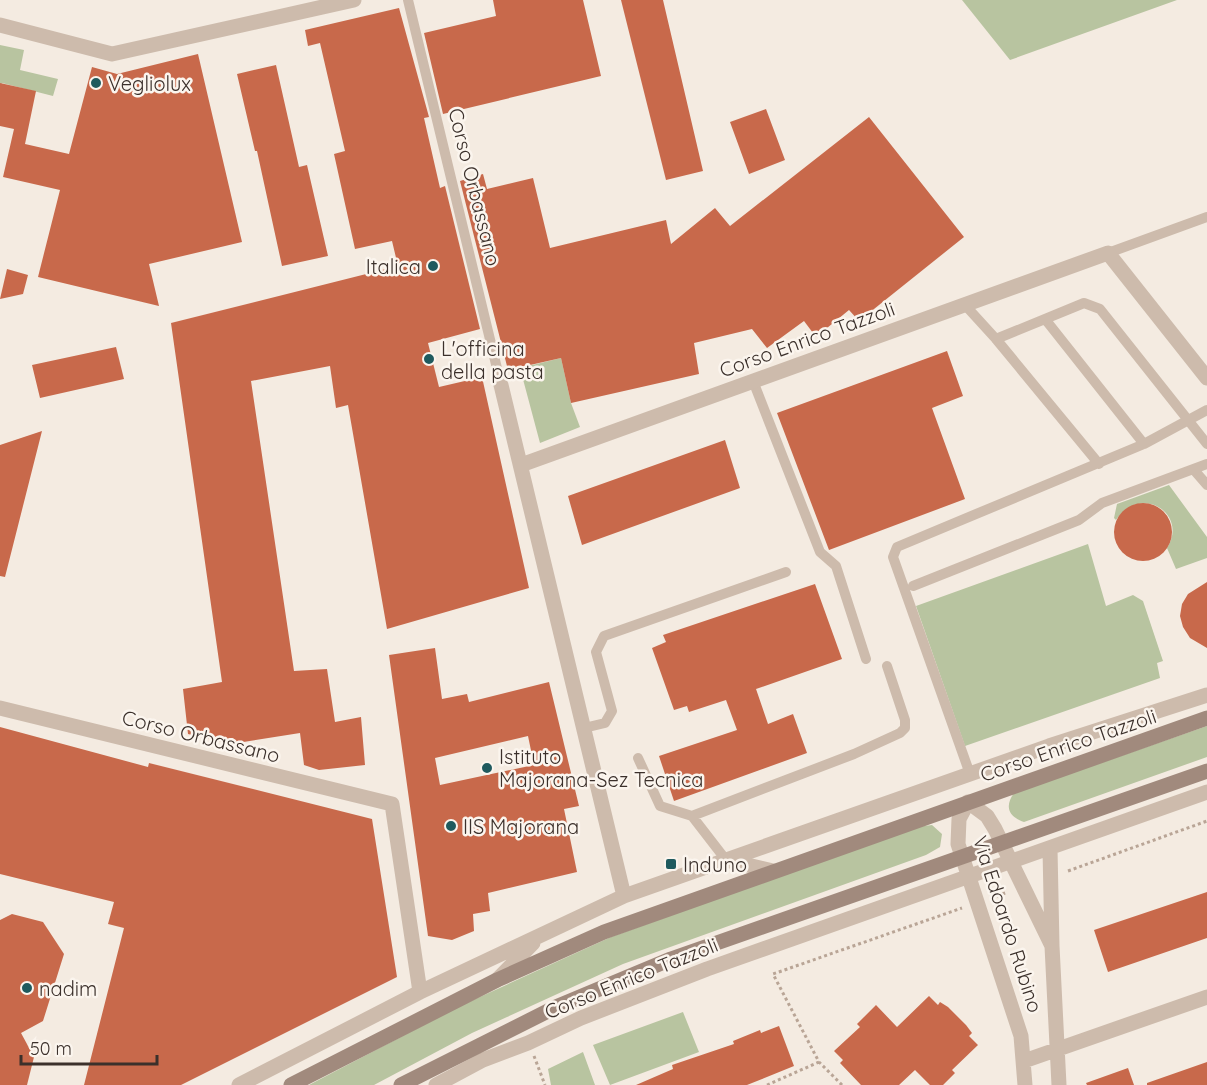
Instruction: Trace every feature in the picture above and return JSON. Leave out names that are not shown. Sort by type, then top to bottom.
[{"type":"street","points":[[0,25],[112,54],[354,0]]},
{"type":"street","points":[[1107,253],[1205,373]]},
{"type":"street","name":"Corso Enrico Tazzoli","points":[[520,465],[1107,253]]},
{"type":"street","points":[[501,385],[624,896]]},
{"type":"street","name":"Corso Enrico Tazzoli","points":[[239,1085],[420,992],[624,896],[970,774],[1207,695]]},
{"type":"street","name":"Corso Orbassano","points":[[0,708],[392,804],[420,992]]},
{"type":"street","name":"Corso Enrico Tazzoli","points":[[291,1085],[497,980],[636,920],[1207,718]]},
{"type":"street","name":"Corso Enrico Tazzoli","points":[[401,1085],[477,1044],[606,985],[805,911],[1207,771]]},
{"type":"street","name":"Corso Enrico Tazzoli","points":[[436,1085],[483,1060],[528,1043],[581,1018],[847,920],[1207,792]]},
{"type":"street","name":"Via Edoardo Rubino","points":[[1025,1085],[1021,1036],[961,857],[957,832],[959,819],[968,802],[987,816],[1003,843],[1052,946]]},
{"type":"street","name":"Via Edoardo Rubino","points":[[1050,849],[1059,1085]]},
{"type":"street","points":[[726,860],[773,871]]},
{"type":"street","points":[[805,911],[847,920]]},
{"type":"street","name":"Corso Enrico Tazzoli","points":[[497,980],[542,935]]},
{"type":"street","points":[[1024,1061],[1207,997]]},
{"type":"lane","name":"Corso Orbassano","points":[[408,0],[501,385]]},
{"type":"lane","name":"Corso Enrico Tazzoli","points":[[1107,253],[1207,217]]},
{"type":"lane","points":[[996,339],[1084,303],[1100,309],[1207,444]]},
{"type":"lane","points":[[965,304],[1098,464]]},
{"type":"lane","points":[[1045,319],[1144,444]]},
{"type":"lane","points":[[753,381],[820,552],[836,566],[866,659]]},
{"type":"lane","points":[[970,774],[893,557],[897,547],[1144,444],[1207,410]]},
{"type":"lane","points":[[913,586],[1079,520],[1102,503],[1207,464]]},
{"type":"lane","points":[[1194,470],[1207,485]]},
{"type":"lane","points":[[584,728],[605,723],[612,711],[596,652],[604,636],[786,572]]},
{"type":"lane","points":[[692,816],[854,754],[900,733],[905,728],[905,720],[887,666]]},
{"type":"lane","points":[[638,758],[660,806],[692,816],[726,860]]},
{"type":"path","points":[[1050,877],[1207,821]]},
{"type":"path","points":[[842,1085],[819,1062],[773,974],[1023,887]]},
{"type":"path","points":[[534,1056],[545,1085]]},
{"type":"path","points":[[767,1085],[819,1062]]},
{"type":"green space","points":[[962,0],[1177,0],[1010,60]]},
{"type":"green space","points":[[0,45],[24,50],[20,70],[58,79],[53,96],[2,83],[0,88]]},
{"type":"green space","points":[[561,358],[571,403],[580,427],[540,443],[520,368]]},
{"type":"green space","points":[[1169,485],[1207,537],[1207,558],[1176,569],[1167,548],[1172,536],[1172,524],[1167,514],[1159,507],[1138,504],[1126,509],[1116,520],[1114,518],[1117,504]]},
{"type":"green space","points":[[1088,544],[1106,606],[1133,595],[1143,601],[1163,661],[1157,663],[1160,678],[965,746],[916,606]]},
{"type":"green space","points":[[1207,726],[1207,757],[1024,822],[1010,811],[1009,803],[1014,793]]},
{"type":"green space","points":[[932,825],[942,834],[940,847],[926,855],[623,964],[472,1033],[374,1085],[309,1085],[458,1007],[611,937],[916,827]]},
{"type":"green space","points":[[683,1012],[699,1052],[610,1085],[593,1045]]},
{"type":"green space","points":[[583,1052],[595,1085],[551,1085],[548,1069]]},
{"type":"building","points":[[493,0],[583,0],[601,76],[443,114],[424,33],[496,16]]},
{"type":"building","points":[[621,0],[663,0],[703,171],[666,180]]},
{"type":"building","points":[[399,8],[429,117],[424,118],[440,188],[445,186],[480,329],[428,343],[439,387],[482,377],[529,588],[387,629],[348,405],[336,408],[330,366],[251,381],[294,671],[327,669],[335,722],[361,717],[365,765],[319,770],[304,765],[300,733],[231,744],[188,734],[183,689],[222,682],[171,323],[398,266],[392,241],[355,249],[334,154],[345,151],[320,43],[308,46],[305,30]]},
{"type":"building","points":[[198,54],[242,242],[149,264],[159,306],[38,277],[60,190],[3,177],[14,129],[0,126],[0,83],[36,91],[25,144],[69,154],[92,67],[117,74]]},
{"type":"building","points":[[276,65],[299,167],[307,165],[328,256],[282,266],[257,151],[255,151],[237,74]]},
{"type":"building","points":[[766,109],[785,160],[749,174],[730,122]]},
{"type":"building","points":[[869,117],[964,237],[859,321],[849,310],[816,337],[804,321],[767,348],[752,329],[694,343],[699,374],[571,403],[561,358],[508,370],[460,181],[483,174],[487,189],[533,178],[550,248],[666,220],[671,244],[715,208],[730,226]]},
{"type":"building","points":[[7,269],[28,275],[23,294],[0,299]]},
{"type":"building","points":[[116,347],[124,379],[40,398],[32,365]]},
{"type":"building","points":[[947,351],[963,396],[932,408],[965,499],[829,550],[777,413]]},
{"type":"building","points":[[42,431],[5,577],[0,576],[0,445]]},
{"type":"building","points":[[725,440],[740,488],[582,545],[568,496]]},
{"type":"building","points":[[1137,503],[1149,503],[1164,511],[1172,526],[1172,538],[1164,553],[1149,561],[1137,561],[1122,553],[1114,538],[1114,526],[1122,511]]},
{"type":"building","points":[[1207,582],[1207,648],[1190,638],[1183,627],[1180,616],[1182,604],[1188,594]]},
{"type":"building","points":[[815,584],[842,659],[756,689],[768,724],[793,714],[807,753],[674,801],[659,756],[737,730],[726,700],[689,712],[687,706],[674,710],[652,648],[666,642],[663,635]]},
{"type":"building","name":"Istituto Majorana-Sez Tecnica","points":[[435,648],[442,699],[467,694],[469,702],[549,682],[579,806],[564,809],[577,872],[488,893],[490,911],[473,914],[474,931],[452,940],[428,936],[389,655]],"holes":[[[528,736],[534,765],[440,785],[435,758]]]},
{"type":"building","points":[[0,727],[148,767],[149,763],[372,819],[397,977],[181,1085],[84,1085],[124,928],[108,924],[114,902],[0,874]]},
{"type":"building","points":[[1207,892],[1207,938],[1108,972],[1094,930]]},
{"type":"building","name":"nadim","points":[[12,914],[43,922],[64,954],[43,1021],[21,1033],[34,1057],[27,1085],[0,1085],[0,920]]},
{"type":"building","points":[[929,996],[938,1005],[940,1002],[948,1007],[966,1025],[972,1033],[969,1036],[978,1045],[952,1070],[955,1073],[943,1085],[930,1085],[915,1070],[899,1085],[861,1085],[840,1063],[843,1060],[834,1051],[860,1027],[857,1024],[876,1005],[897,1027]]},
{"type":"building","points":[[779,1026],[794,1066],[747,1085],[636,1085],[673,1069],[672,1065],[734,1044],[733,1041],[760,1030],[761,1033]]},
{"type":"building","points":[[1207,1062],[1207,1085],[1147,1085],[1147,1083]]},
{"type":"building","points":[[1128,1068],[1134,1085],[1087,1085],[1086,1083]]},
{"type":"place","name":"Vegliolux","points":[[96,83]]},
{"type":"place","name":"Italica","points":[[433,266]]},
{"type":"place","name":"L'officina della pasta","points":[[429,359]]},
{"type":"place","name":"Istituto Majorana-Sez Tecnica","points":[[487,768]]},
{"type":"place","name":"IIS Majorana","points":[[451,826]]},
{"type":"place","name":"Induno","points":[[671,864]]},
{"type":"place","name":"nadim","points":[[27,988]]}]
